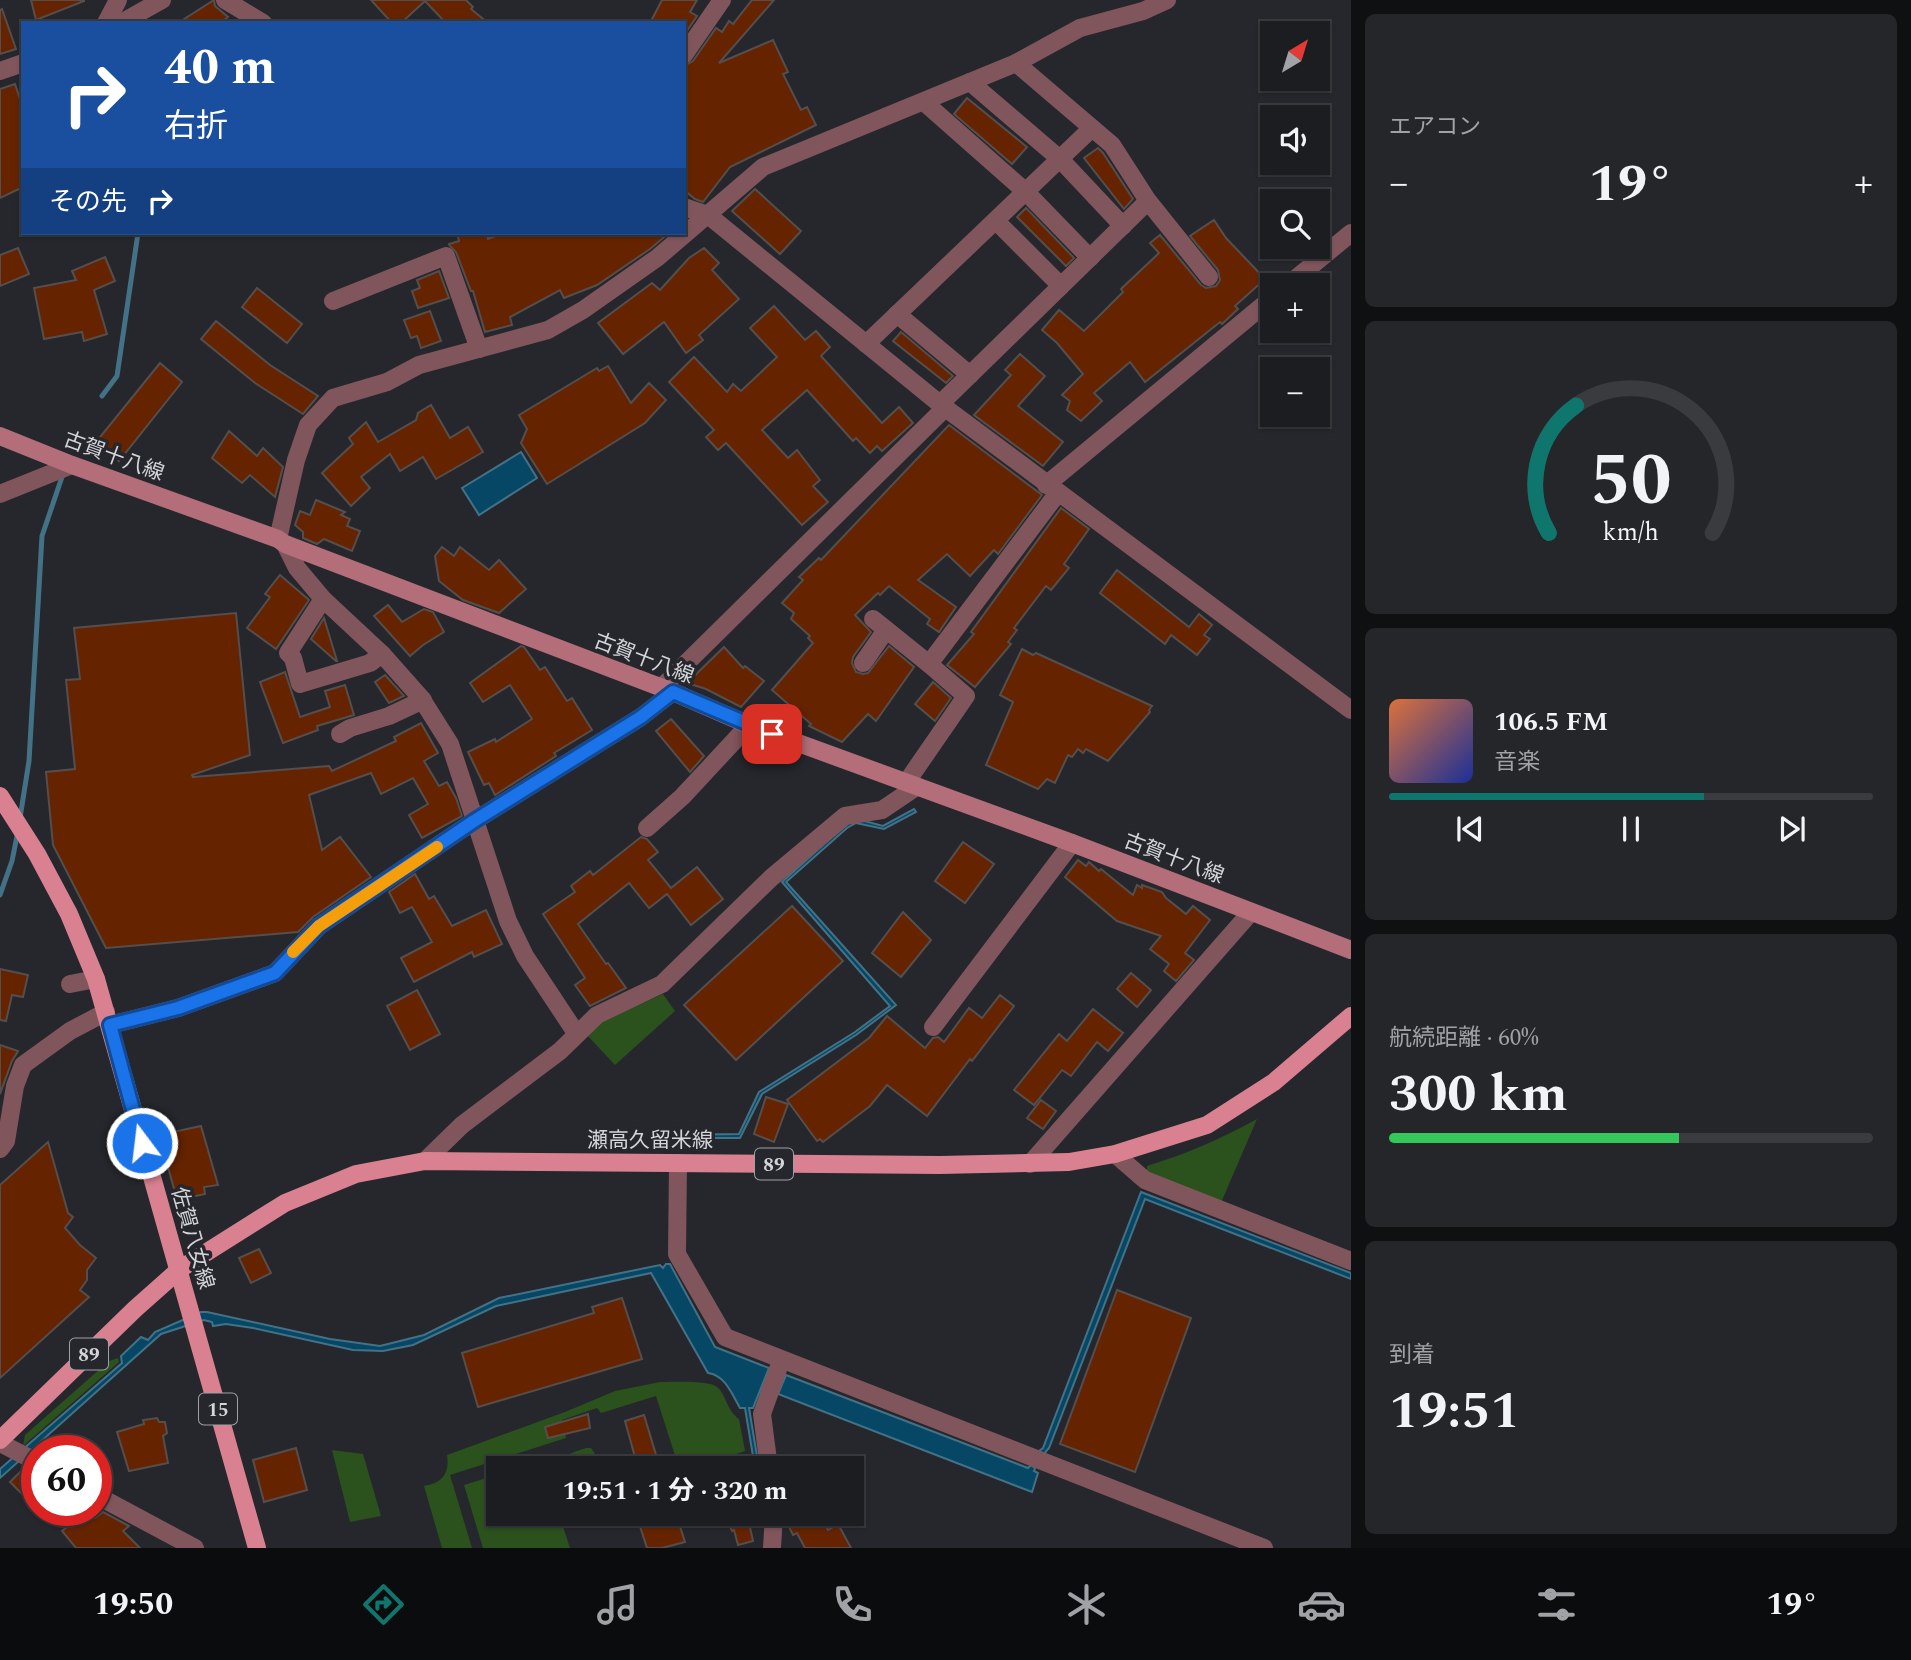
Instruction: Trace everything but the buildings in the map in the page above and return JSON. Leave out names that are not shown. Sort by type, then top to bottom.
[{"type":"main road","name":"古賀十八線","points":[[0,436],[282,541],[667,690],[749,725],[1351,950]]},
{"type":"main road","name":"佐賀八女線","points":[[0,796],[37,854],[69,914],[96,979],[257,1548]]},
{"type":"main road","name":"瀬高久留米線","points":[[0,1442],[135,1309],[180,1269],[285,1203],[356,1174],[425,1161],[1069,1162],[1115,1154],[1207,1125],[1274,1082],[1351,1016]]},
{"type":"street","points":[[107,21],[118,0]]},
{"type":"street","points":[[125,21],[162,0]]},
{"type":"street","points":[[225,0],[260,21]]},
{"type":"street","points":[[686,52],[722,0]]},
{"type":"street","points":[[686,234],[763,167],[1016,63],[1080,28],[1143,10],[1167,0]]},
{"type":"street","points":[[0,71],[21,63]]},
{"type":"street","points":[[1016,63],[1112,145],[1149,201],[1209,277]]},
{"type":"street","points":[[970,82],[1060,159],[1123,226]]},
{"type":"street","points":[[923,102],[1026,192],[1090,258]]},
{"type":"street","points":[[866,344],[1092,128]]},
{"type":"street","points":[[2,1139],[23,1065],[70,1031],[108,1019],[178,1008],[275,973],[319,926],[474,821],[641,717],[970,375],[1149,201]]},
{"type":"street","points":[[686,208],[708,215],[943,406],[1052,490],[1351,710]]},
{"type":"street","points":[[996,220],[1061,286]]},
{"type":"street","points":[[1302,273],[1351,233]]},
{"type":"street","points":[[576,1033],[525,957],[508,920],[450,744],[423,701],[382,654],[323,599],[298,568],[282,541],[296,460],[308,425],[333,398],[387,382],[419,365],[548,330],[583,310],[657,258],[684,235]]},
{"type":"street","points":[[333,301],[446,256],[480,348]]},
{"type":"street","points":[[929,664],[1052,490],[1260,308]]},
{"type":"street","points":[[897,314],[970,375]]},
{"type":"street","points":[[0,494],[72,465]]},
{"type":"street","points":[[323,599],[288,653],[300,684],[370,663],[382,654]]},
{"type":"street","points":[[425,1161],[462,1125],[560,1051],[597,1015],[662,984],[771,878],[845,816],[882,810],[911,785],[966,696],[879,625],[863,663]]},
{"type":"street","points":[[341,734],[350,728],[389,716],[423,701]]},
{"type":"street","points":[[646,828],[682,797],[749,725]]},
{"type":"street","points":[[933,1027],[1072,844]]},
{"type":"street","points":[[1030,1164],[1251,912]]},
{"type":"street","points":[[70,984],[96,979]]},
{"type":"street","points":[[1115,1154],[1145,1180],[1351,1261]]},
{"type":"street","points":[[678,1163],[677,1254],[725,1337],[1265,1548]]},
{"type":"street","points":[[767,1456],[762,1415],[781,1361]]},
{"type":"street","points":[[0,1442],[21,1453]]},
{"type":"street","points":[[112,1504],[195,1548]]},
{"type":"street","points":[[772,1548],[773,1526]]},
{"type":"green space","points":[[663,994],[675,1011],[615,1065],[586,1034],[597,1024]]},
{"type":"green space","points":[[1257,1119],[1220,1205],[1147,1177],[1147,1166],[1203,1146]]},
{"type":"green space","points":[[118,1358],[119,1362],[36,1435],[25,1435],[109,1361]]},
{"type":"green space","points":[[660,1382],[698,1382],[713,1385],[723,1394],[731,1411],[739,1419],[745,1451],[731,1456],[675,1456],[656,1396],[601,1413],[597,1408],[562,1420],[566,1438],[510,1456],[486,1456],[486,1464],[450,1475],[472,1548],[442,1548],[424,1486],[436,1483],[446,1472],[447,1455],[615,1391]]},
{"type":"green space","points":[[591,1448],[596,1456],[567,1456]]},
{"type":"green space","points":[[332,1450],[363,1454],[381,1516],[350,1522]]},
{"type":"green space","points":[[486,1478],[486,1526],[563,1526],[570,1548],[483,1548],[464,1485]]},
{"type":"water","points":[[521,452],[537,478],[479,515],[462,488]]},
{"type":"water","points":[[914,809],[916,812],[884,829],[856,823],[847,828],[786,882],[896,1005],[856,1035],[762,1094],[740,1138],[669,1138],[666,1141],[666,1135],[739,1134],[759,1092],[855,1032],[890,1006],[782,882],[845,825],[857,819],[883,826]]},
{"type":"water","points":[[1141,1192],[1351,1273],[1351,1279],[1145,1199],[1049,1448],[1043,1455],[1039,1451],[1043,1448]]},
{"type":"water","points":[[670,1264],[715,1347],[769,1368],[753,1408],[749,1408],[757,1456],[753,1456],[745,1408],[740,1408],[719,1377],[708,1373],[651,1273],[496,1306],[413,1345],[383,1351],[353,1350],[226,1324],[213,1326],[212,1322],[204,1320],[161,1334],[48,1435],[39,1435],[122,1363],[121,1356],[141,1337],[148,1340],[155,1332],[201,1312],[330,1339],[380,1346],[424,1335],[499,1298],[660,1265],[663,1268]]},
{"type":"water","points":[[786,1375],[1028,1468],[1031,1465],[1038,1473],[1032,1492],[778,1394]]},
{"type":"water","points":[[21,1451],[21,1459],[0,1478],[0,1469]]},
{"type":"waterway","points":[[102,396],[117,376],[138,235]]},
{"type":"waterway","points":[[20,818],[29,761],[42,536],[63,474]]},
{"type":"waterway","points":[[0,895],[12,861],[18,831]]},
{"type":"slow traffic","points":[[293,952],[319,926],[437,847]]},
{"type":"route","points":[[142,1143],[110,1025],[178,1008],[275,973],[319,926],[474,821],[641,717],[673,692],[772,734]]}]
